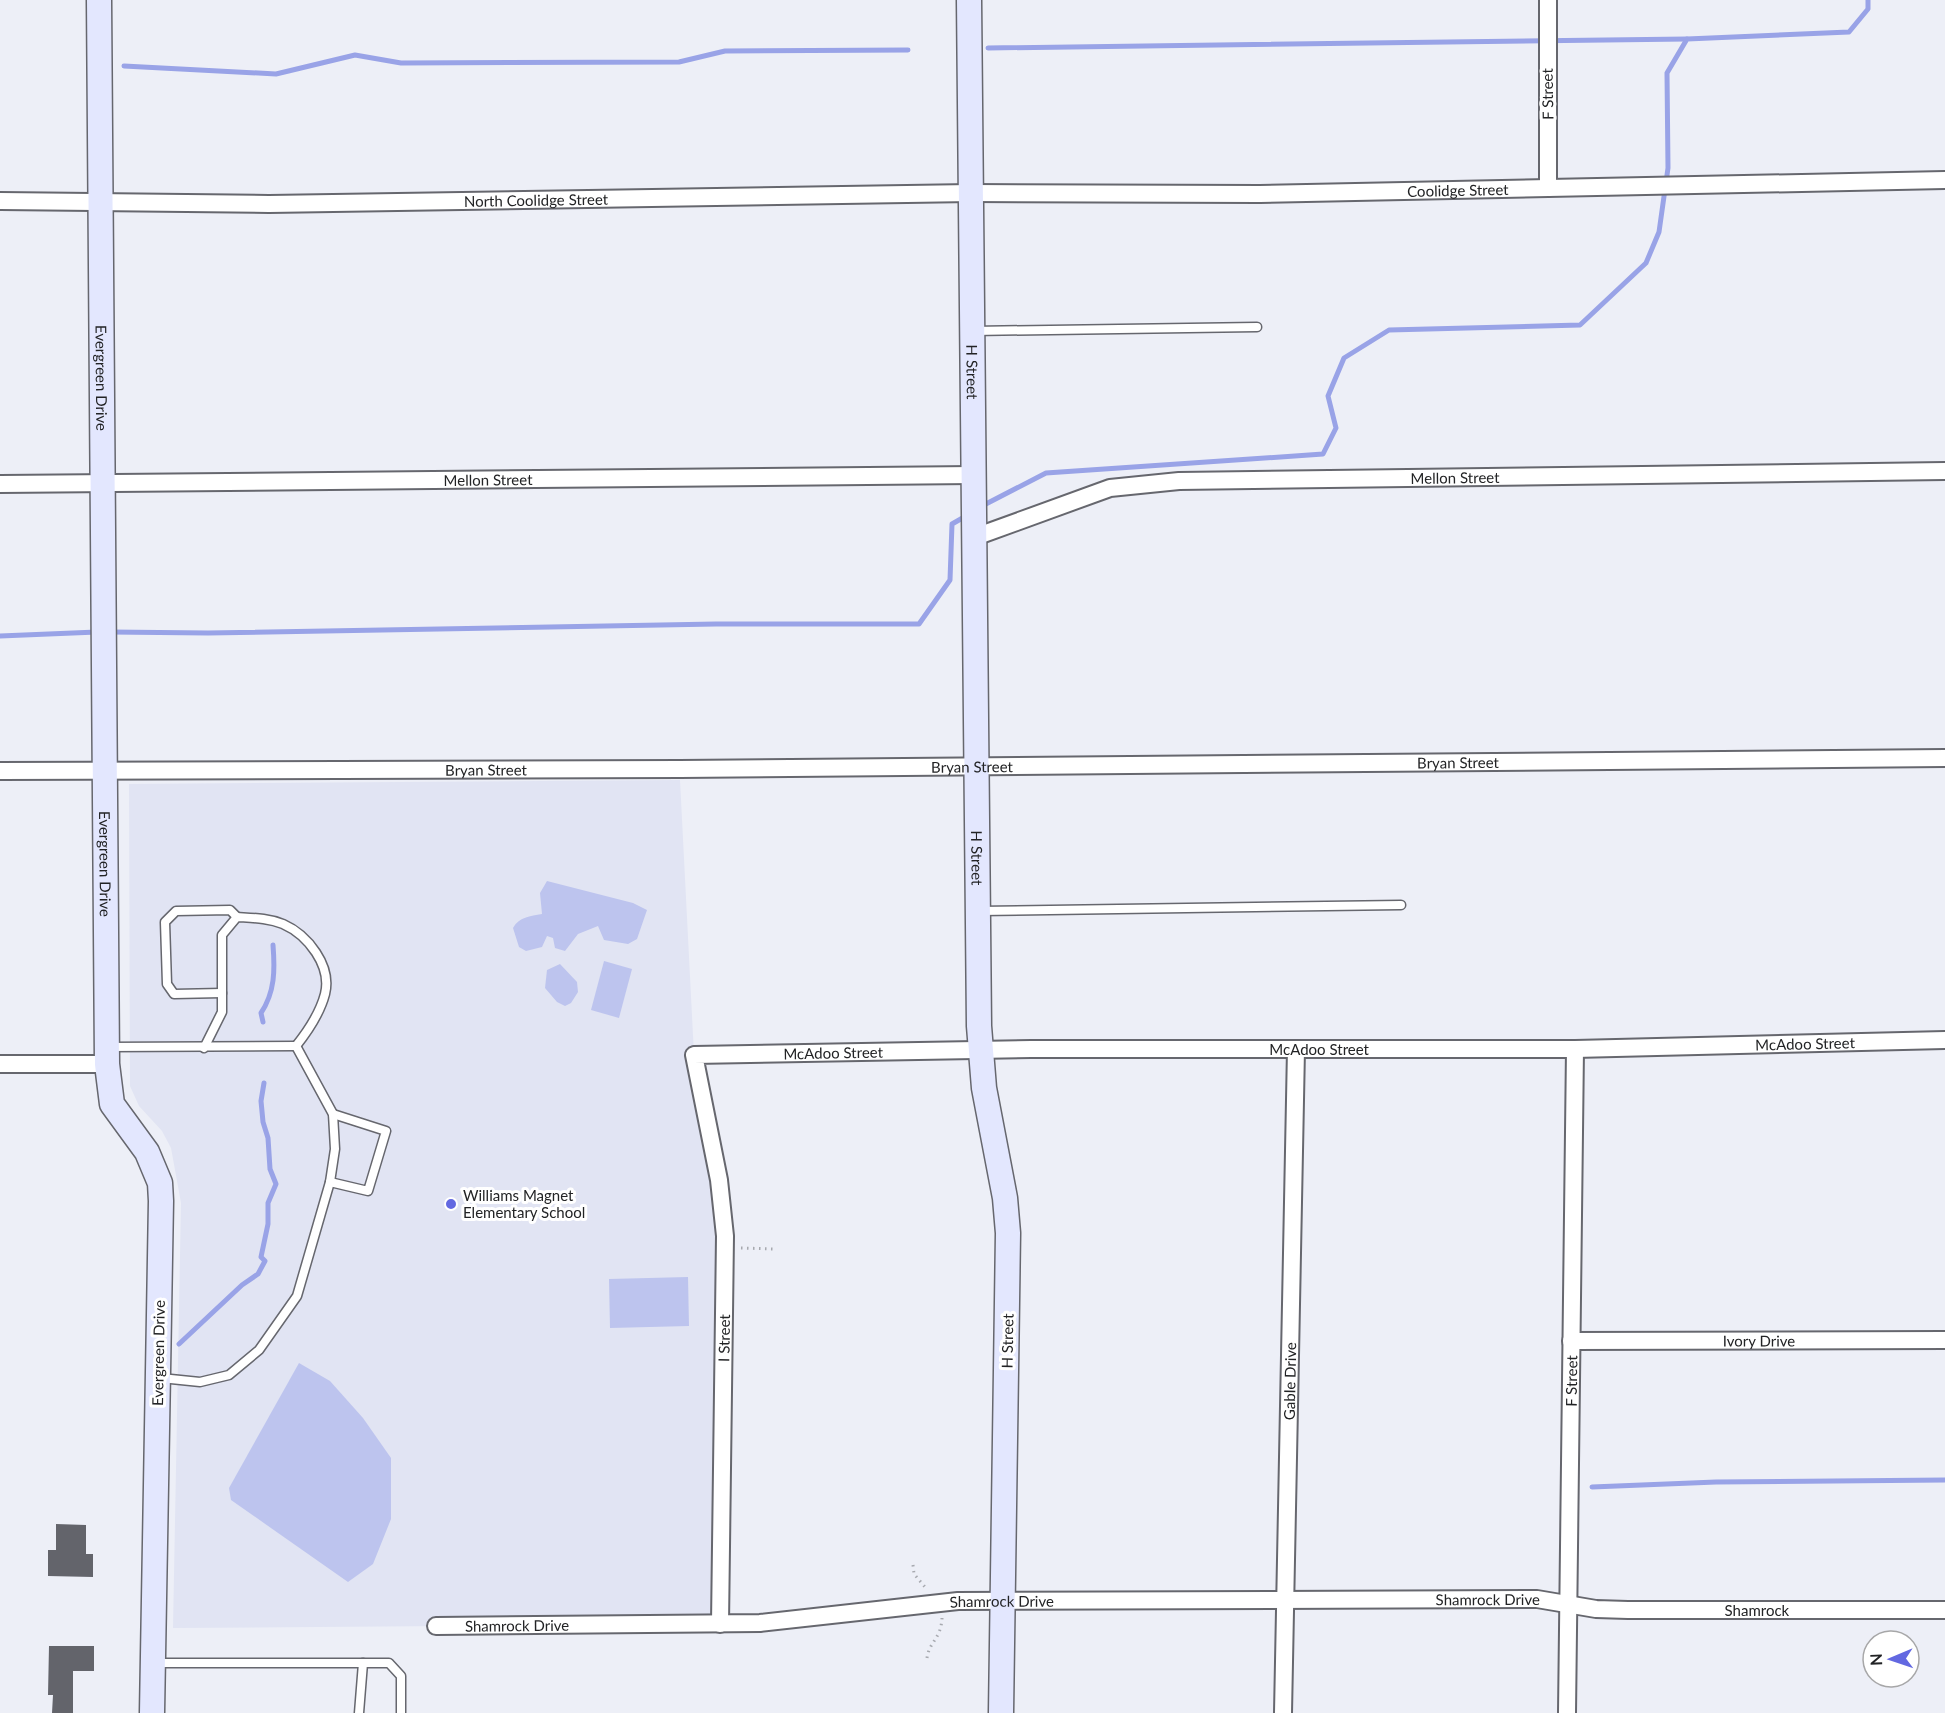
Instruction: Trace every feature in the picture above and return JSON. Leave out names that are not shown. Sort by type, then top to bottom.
[{"type":"street","name":"Evergreen Drive","points":[[99,0],[102,482],[106,648],[107,1055],[112,1104],[147,1152],[160,1183],[153,1713]]},
{"type":"street","name":"H Street","points":[[969,0],[978,911],[982,1050],[984,1088],[1005,1198],[1008,1233],[1001,1713]]},
{"type":"street","name":"F Street","points":[[1548,0],[1548,188]]},
{"type":"street","name":"Coolidge Street","points":[[971,193],[1260,194],[1945,180]]},
{"type":"street","name":"North Coolidge Street","points":[[0,201],[100,204],[268,204],[971,193]]},
{"type":"street","name":"Mellon Street","points":[[975,530],[1089,494],[1129,484],[1179,481],[1945,471]]},
{"type":"street","name":"Mellon Street","points":[[0,484],[974,482]]},
{"type":"street","name":"Bryan Street","points":[[0,771],[1945,758]]},
{"type":"street","name":"McAdoo Street","points":[[694,1054],[982,1050],[1575,1049],[1945,1040]]},
{"type":"street","name":"Gable Drive","points":[[1283,1713],[1296,1049]]},
{"type":"street","name":"F Street","points":[[1567,1713],[1575,1049]]},
{"type":"street","name":"I Street","points":[[694,1054],[719,1179],[725,1248],[720,1624]]},
{"type":"street","points":[[0,1064],[107,1055]]},
{"type":"street","name":"Ivory Drive","points":[[1571,1341],[1945,1341]]},
{"type":"street","name":"Shamrock Drive","points":[[436,1626],[720,1624],[801,1621],[933,1603],[1003,1601],[1537,1599],[1568,1605]]},
{"type":"street","name":"Shamrock","points":[[1568,1605],[1628,1610],[1945,1610]]},
{"type":"lane","points":[[973,331],[1257,327]]},
{"type":"lane","points":[[978,911],[1401,904]]},
{"type":"lane","points":[[222,993],[174,994],[167,984],[165,922],[176,911],[230,910],[237,917],[258,918],[284,925],[314,948],[325,968],[326,993],[313,1023],[296,1046]]},
{"type":"lane","points":[[204,1048],[222,1012],[222,935],[237,917]]},
{"type":"lane","points":[[107,1055],[204,1048],[296,1046]]},
{"type":"lane","points":[[158,1378],[185,1382],[218,1379],[244,1365],[259,1350],[297,1296],[330,1182],[335,1149],[333,1114],[296,1046]]},
{"type":"lane","points":[[330,1182],[369,1191],[386,1131],[333,1114]]},
{"type":"lane","points":[[153,1663],[389,1663],[398,1670],[401,1676],[401,1713]]},
{"type":"lane","points":[[359,1713],[363,1663]]},
{"type":"path","points":[[725,1248],[774,1249]]},
{"type":"path","points":[[913,1565],[914,1574],[925,1587],[933,1603],[941,1633],[927,1658]]},
{"type":"shaded area","name":"Williams Magnet Elementary School","points":[[680,780],[694,1055],[722,1204],[720,1624],[173,1628],[181,1203],[171,1148],[162,1131],[139,1106],[130,1086],[129,784]]},
{"type":"shaded area","points":[[547,881],[633,903],[647,910],[637,939],[628,944],[604,940],[598,926],[578,934],[565,951],[555,948],[553,938],[547,936],[542,947],[526,951],[519,947],[513,928],[522,919],[542,914],[540,893]]},
{"type":"shaded area","points":[[604,961],[632,969],[619,1018],[591,1010]]},
{"type":"shaded area","points":[[560,964],[577,982],[578,992],[571,1003],[565,1006],[557,1002],[545,988],[547,970]]},
{"type":"shaded area","points":[[688,1277],[689,1326],[610,1328],[609,1279]]},
{"type":"shaded area","points":[[299,1363],[330,1381],[363,1418],[391,1458],[391,1519],[373,1564],[348,1582],[231,1500],[229,1488]]},
{"type":"building","points":[[56,1524],[86,1525],[86,1554],[93,1554],[93,1577],[48,1576],[48,1550],[56,1550]]},
{"type":"building","points":[[49,1646],[94,1646],[94,1671],[73,1671],[73,1713],[52,1713],[53,1695],[48,1695]]},
{"type":"waterway","points":[[982,506],[1046,473],[1323,454],[1336,428],[1328,396],[1344,358],[1389,330],[1580,325],[1646,263],[1659,232],[1668,168],[1667,73],[1687,39],[1849,32],[1868,9],[1868,0]]},
{"type":"waterway","points":[[988,48],[1687,39]]},
{"type":"waterway","points":[[124,66],[276,74],[355,55],[401,63],[679,62],[725,51],[908,50]]},
{"type":"waterway","points":[[110,632],[208,633],[716,624],[919,624],[950,580],[952,524],[966,516]]},
{"type":"waterway","points":[[0,636],[97,632]]},
{"type":"waterway","points":[[263,1022],[261,1013],[266,1005],[273,981],[273,945]]},
{"type":"waterway","points":[[179,1344],[242,1285],[258,1274],[265,1261],[261,1257],[268,1224],[268,1203],[276,1184],[270,1169],[268,1138],[263,1122],[261,1101],[264,1083]]},
{"type":"waterway","points":[[1592,1487],[1716,1482],[1945,1480]]},
{"type":"place","name":"Williams Magnet Elementary School","points":[[451,1204]]}]
